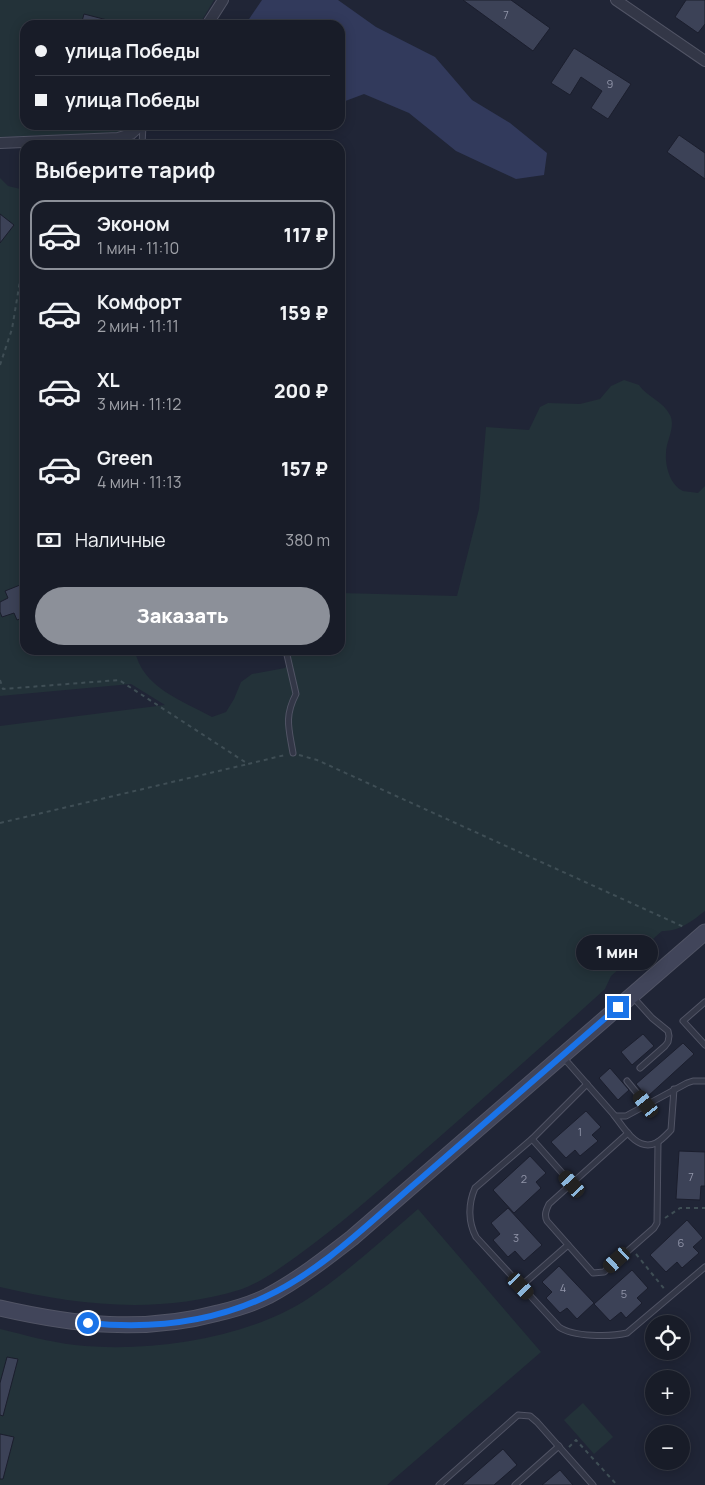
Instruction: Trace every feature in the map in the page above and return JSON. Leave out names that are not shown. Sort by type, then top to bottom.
[{"type":"street","points":[[210,20],[223,0]]},
{"type":"street","points":[[616,0],[705,61]]},
{"type":"street","points":[[71,140],[118,138],[131,134],[136,130]]},
{"type":"street","points":[[0,143],[20,142]]},
{"type":"street","points":[[0,1308],[73,1322],[145,1326],[195,1319],[243,1306],[266,1297],[307,1272],[352,1238],[705,932]]},
{"type":"lane","points":[[287,655],[296,694],[290,706],[287,721],[293,753]]},
{"type":"lane","points":[[632,994],[652,1018],[668,1031],[669,1036],[665,1046],[640,1068]]},
{"type":"lane","points":[[705,1002],[683,1021],[705,1045]]},
{"type":"lane","points":[[562,1056],[628,1134],[639,1144],[648,1146],[658,1142],[672,1130],[674,1089]]},
{"type":"lane","points":[[628,1081],[646,1104]]},
{"type":"lane","points":[[612,1113],[615,1116],[626,1116],[674,1089],[693,1081],[705,1082]]},
{"type":"lane","points":[[587,1084],[532,1139],[475,1188],[470,1204],[470,1218],[472,1230],[476,1237],[559,1328],[574,1334],[617,1335],[627,1333],[705,1267]]},
{"type":"lane","points":[[628,1134],[549,1204],[545,1216],[547,1221],[593,1273],[599,1274],[604,1272],[654,1228],[658,1218],[658,1142]]},
{"type":"lane","points":[[532,1139],[572,1184]]},
{"type":"lane","points":[[521,1286],[568,1245]]},
{"type":"lane","points":[[439,1485],[518,1415],[530,1416],[593,1485]]},
{"type":"lane","points":[[515,1485],[558,1446]]},
{"type":"path","points":[[0,364],[12,329],[20,281]]},
{"type":"path","points":[[0,680],[4,689],[119,680],[248,764]]},
{"type":"path","points":[[0,823],[293,753],[318,760],[684,927]]},
{"type":"path","points":[[654,1228],[680,1208],[705,1208]]},
{"type":"path","points":[[631,1248],[671,1297]]},
{"type":"path","points":[[564,1452],[576,1440],[617,1485]]},
{"type":"shaded area","points":[[0,0],[214,0],[202,20],[20,20],[20,130],[129,130],[127,132],[0,137]]},
{"type":"shaded area","points":[[0,178],[8,186],[20,189],[20,655],[137,655],[145,674],[176,699],[212,717],[226,712],[241,682],[252,674],[285,668],[291,655],[345,655],[345,593],[457,596],[479,509],[486,427],[529,430],[540,407],[548,403],[580,404],[600,399],[611,386],[624,380],[639,385],[667,410],[672,420],[666,448],[669,475],[678,488],[683,491],[698,493],[705,486],[705,911],[680,928],[662,931],[611,976],[605,989],[383,1187],[326,1234],[262,1280],[239,1290],[209,1298],[149,1305],[90,1303],[30,1294],[0,1287],[0,726],[165,705],[131,684],[0,696]]},
{"type":"shaded area","points":[[418,1209],[541,1352],[387,1485],[0,1485],[0,1329],[56,1342],[103,1347],[165,1344],[227,1333],[257,1324],[309,1298],[351,1266]]},
{"type":"shaded area","points":[[583,1403],[613,1437],[594,1454],[564,1420]]},
{"type":"water","points":[[262,0],[338,0],[376,27],[435,57],[472,100],[510,123],[547,153],[544,175],[516,179],[456,151],[409,113],[364,94],[345,101],[345,20],[248,20]]},
{"type":"building","points":[[463,0],[511,0],[550,28],[533,51]]},
{"type":"building","points":[[686,0],[705,0],[705,24],[698,33],[675,17]]},
{"type":"building","points":[[84,14],[107,20],[82,20]]},
{"type":"building","points":[[574,48],[631,84],[608,119],[591,108],[602,91],[581,77],[570,95],[551,83]]},
{"type":"building","points":[[679,135],[705,153],[705,179],[667,152]]},
{"type":"building","points":[[0,214],[14,225],[0,243]]},
{"type":"building","points":[[20,585],[20,619],[17,620],[14,613],[2,617],[0,602],[8,598],[5,591]]},
{"type":"building","points":[[643,1034],[654,1046],[632,1065],[621,1052]]},
{"type":"building","points":[[683,1043],[694,1054],[647,1097],[636,1084]]},
{"type":"building","points":[[610,1068],[629,1090],[618,1100],[599,1078]]},
{"type":"building","points":[[586,1111],[601,1127],[592,1135],[598,1141],[580,1156],[575,1150],[566,1158],[551,1142]]},
{"type":"building","points":[[679,1151],[705,1152],[705,1186],[701,1186],[700,1200],[676,1199]]},
{"type":"building","points":[[530,1156],[546,1173],[536,1182],[541,1188],[514,1213],[493,1190]]},
{"type":"building","points":[[508,1208],[542,1245],[524,1261],[515,1251],[508,1257],[493,1240],[500,1234],[491,1223]]},
{"type":"building","points":[[687,1220],[703,1238],[693,1247],[699,1253],[682,1268],[677,1262],[666,1272],[650,1255]]},
{"type":"building","points":[[559,1266],[594,1303],[577,1319],[567,1308],[560,1313],[546,1298],[552,1292],[542,1282]]},
{"type":"building","points":[[632,1270],[648,1288],[637,1298],[642,1303],[626,1318],[621,1312],[610,1321],[594,1304]]},
{"type":"building","points":[[7,1357],[18,1359],[3,1416],[0,1415],[0,1383]]},
{"type":"building","points":[[0,1434],[14,1437],[3,1479],[0,1479]]},
{"type":"building","points":[[503,1449],[517,1465],[494,1485],[462,1485]]},
{"type":"building","points":[[560,1470],[573,1485],[542,1485]]},
{"type":"route","points":[[88,1323],[145,1326],[174,1323],[243,1306],[266,1297],[288,1285],[352,1238],[618,1007]]}]
